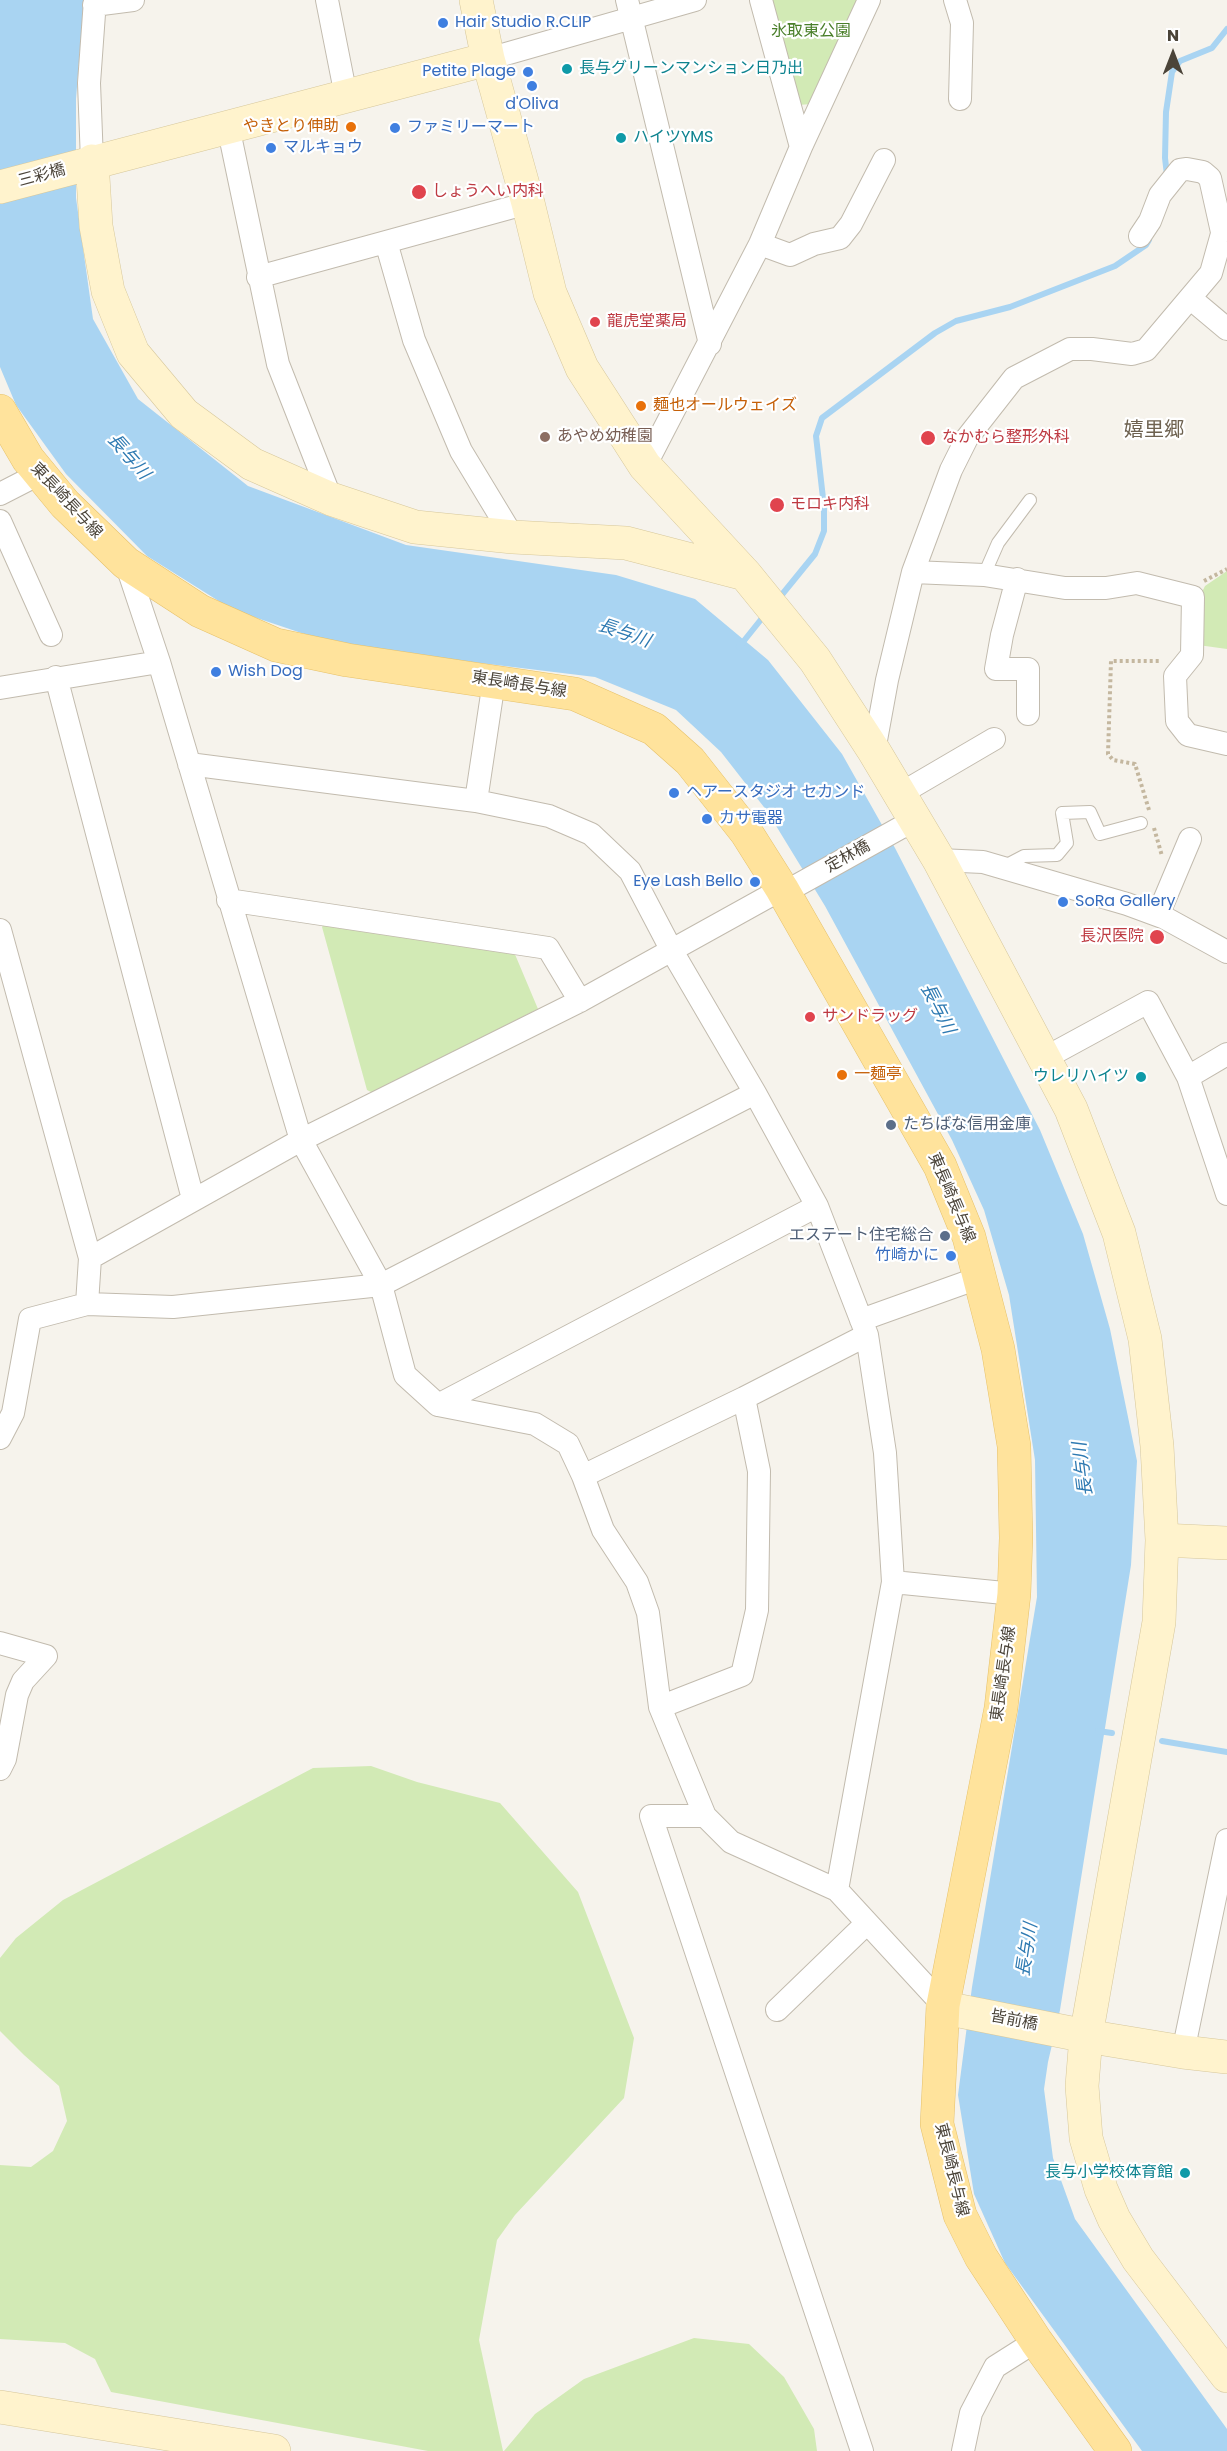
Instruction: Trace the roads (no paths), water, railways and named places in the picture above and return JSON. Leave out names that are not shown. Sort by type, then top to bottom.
[{"type":"main road","name":"東長崎長与線","points":[[0,411],[28,459],[65,504],[126,563],[200,611],[276,645],[346,660],[574,694],[654,729],[690,761],[789,888],[940,1166],[969,1237],[998,1349],[1014,1446],[1016,1538],[1014,1594],[1001,1708],[949,2008],[937,2124],[960,2215],[981,2257],[1036,2341],[1115,2451]]},
{"type":"street","points":[[133,0],[95,2],[89,83],[88,163],[96,226],[108,291],[133,354],[184,414],[252,464],[331,499],[415,527],[513,537],[626,543],[745,574]]},
{"type":"street","points":[[327,0],[346,96]]},
{"type":"street","points":[[476,0],[488,59],[550,293],[582,368],[645,466],[745,574],[815,660],[874,752],[905,815],[939,860],[1071,1109],[1119,1233],[1145,1339],[1157,1446],[1162,1540],[1159,1622],[1079,2034],[1086,2138],[1101,2189],[1114,2218],[1138,2259],[1227,2376]]},
{"type":"street","points":[[488,59],[629,9],[695,0]]},
{"type":"street","points":[[761,0],[801,147]]},
{"type":"street","points":[[645,466],[760,244],[801,147],[869,0]]},
{"type":"street","points":[[955,0],[962,23],[960,99]]},
{"type":"street","points":[[629,9],[710,344]]},
{"type":"street","name":"三彩橋","points":[[0,187],[488,59]]},
{"type":"street","points":[[228,126],[258,278],[278,364],[331,499]]},
{"type":"street","points":[[760,244],[790,255],[814,244],[840,238],[851,224],[884,160]]},
{"type":"street","points":[[874,752],[887,680],[913,572],[951,470],[967,438],[1014,378],[1070,349],[1132,354],[1146,350],[1210,273],[1224,224],[1210,178],[1203,172],[1187,169],[1178,172],[1160,195],[1150,221],[1140,236]]},
{"type":"street","points":[[258,278],[528,203]]},
{"type":"street","points":[[386,242],[414,340],[462,451],[513,537]]},
{"type":"street","points":[[1190,298],[1227,329]]},
{"type":"street","points":[[0,494],[39,474]]},
{"type":"street","points":[[0,521],[51,635]]},
{"type":"street","points":[[126,563],[159,662],[301,1140],[381,1285],[405,1375],[438,1406],[535,1424],[568,1444],[583,1476],[603,1530],[637,1582],[648,1613],[660,1707],[705,1816],[731,1842],[837,1890],[949,2008]]},
{"type":"street","points":[[913,572],[984,575],[1065,588],[1106,588],[1137,583],[1193,597],[1192,655],[1175,676],[1178,721],[1188,735],[1227,744]]},
{"type":"street","points":[[1017,579],[1002,635],[996,669],[1028,669],[1028,714]]},
{"type":"street","points":[[0,688],[56,677],[159,662]]},
{"type":"street","points":[[56,677],[193,1199]]},
{"type":"street","points":[[476,801],[494,681]]},
{"type":"street","name":"定林橋","points":[[90,1258],[301,1140],[580,1000],[789,888],[905,815],[993,739]]},
{"type":"street","points":[[189,764],[476,801],[549,816],[591,834],[630,871],[672,951],[755,1093],[817,1206],[864,1327],[885,1453],[893,1582],[837,1890]]},
{"type":"street","points":[[1158,915],[1190,839]]},
{"type":"street","points":[[939,860],[983,862],[1127,904],[1158,915],[1227,952]]},
{"type":"street","points":[[228,900],[549,948],[580,1000]]},
{"type":"street","points":[[0,932],[90,1258],[87,1304]]},
{"type":"street","points":[[1045,1058],[1148,1002],[1188,1077],[1227,1194]]},
{"type":"street","points":[[1188,1077],[1227,1054]]},
{"type":"street","points":[[0,1438],[13,1413],[30,1319],[87,1304],[173,1307],[381,1285],[755,1093]]},
{"type":"street","points":[[438,1406],[817,1206]]},
{"type":"street","points":[[583,1476],[744,1398],[864,1327],[981,1277]]},
{"type":"street","points":[[660,1707],[742,1675],[757,1610],[759,1471],[744,1398]]},
{"type":"street","points":[[1162,1540],[1227,1543]]},
{"type":"street","points":[[893,1582],[1014,1594]]},
{"type":"street","points":[[0,1643],[46,1656],[23,1681],[17,1695],[5,1759],[0,1769]]},
{"type":"street","points":[[705,1816],[651,1816],[862,2451]]},
{"type":"street","points":[[1183,2052],[1227,1840]]},
{"type":"street","points":[[777,2010],[867,1923]]},
{"type":"street","name":"皆前橋","points":[[949,2008],[1079,2034],[1183,2052],[1227,2057]]},
{"type":"street","points":[[963,2451],[972,2413],[995,2367],[1036,2341]]},
{"type":"street","points":[[0,2408],[274,2451]]},
{"type":"lane","points":[[984,575],[998,543],[1030,500]]},
{"type":"lane","points":[[1002,868],[1024,856],[1057,855],[1066,843],[1062,813],[1090,812],[1100,834],[1147,823]]},
{"type":"water","name":"長与川","points":[[0,0],[84,0],[76,99],[76,198],[93,319],[138,399],[248,486],[406,545],[616,575],[695,599],[768,660],[842,754],[895,848],[1040,1130],[1083,1234],[1110,1329],[1137,1461],[1131,1565],[1060,2010],[1044,2089],[1053,2158],[1075,2219],[1227,2429],[1227,2451],[1142,2451],[1005,2263],[974,2194],[958,2095],[972,1987],[1037,1597],[1035,1460],[1009,1295],[984,1210],[952,1140],[825,906],[767,811],[721,752],[676,710],[595,677],[340,646],[233,610],[147,556],[66,474],[16,405],[0,367]]},
{"type":"waterway","points":[[1167,175],[1166,112],[1172,72],[1180,61],[1212,48],[1227,29]]},
{"type":"waterway","points":[[780,597],[815,554],[824,531],[824,507],[816,436],[822,418],[935,333],[956,321],[1010,307],[1115,266],[1146,245],[1149,240]]},
{"type":"waterway","points":[[739,647],[763,617]]},
{"type":"waterway","points":[[1098,1731],[1112,1733]]},
{"type":"waterway","points":[[1162,1741],[1227,1752]]},
{"type":"place","name":"Hair Studio R.CLIP","points":[[443,23]]},
{"type":"place","name":"長与グリーンマンション日乃出","points":[[567,69]]},
{"type":"place","name":"Petite Plage","points":[[528,72]]},
{"type":"place","name":"d'Oliva","points":[[532,86]]},
{"type":"place","name":"やきとり伸助","points":[[351,127]]},
{"type":"place","name":"ファミリーマート","points":[[395,128]]},
{"type":"place","name":"ハイツYMS","points":[[621,138]]},
{"type":"place","name":"マルキョウ","points":[[271,148]]},
{"type":"place","name":"しょうへい内科","points":[[419,192]]},
{"type":"place","name":"龍虎堂薬局","points":[[595,322]]},
{"type":"place","name":"麺也オールウェイズ","points":[[641,406]]},
{"type":"place","name":"あやめ幼稚園","points":[[545,437]]},
{"type":"place","name":"なかむら整形外科","points":[[928,438]]},
{"type":"place","name":"モロキ内科","points":[[777,505]]},
{"type":"place","name":"Wish Dog","points":[[216,672]]},
{"type":"place","name":"ヘアースタジオ セカンド","points":[[674,793]]},
{"type":"place","name":"カサ電器","points":[[707,819]]},
{"type":"place","name":"Eye Lash Bello","points":[[755,882]]},
{"type":"place","name":"SoRa Gallery","points":[[1063,902]]},
{"type":"place","name":"長沢医院","points":[[1157,937]]},
{"type":"place","name":"サンドラッグ","points":[[810,1017]]},
{"type":"place","name":"一麺亭","points":[[842,1075]]},
{"type":"place","name":"ウレリハイツ","points":[[1141,1077]]},
{"type":"place","name":"たちばな信用金庫","points":[[891,1125]]},
{"type":"place","name":"エステート住宅総合","points":[[945,1236]]},
{"type":"place","name":"竹崎かに","points":[[951,1256]]},
{"type":"place","name":"長与小学校体育館","points":[[1185,2173]]},
{"type":"district","name":"嬉里郷","points":[[1154,431]]},
{"type":"park label","name":"氷取東公園","points":[[811,32]]}]
